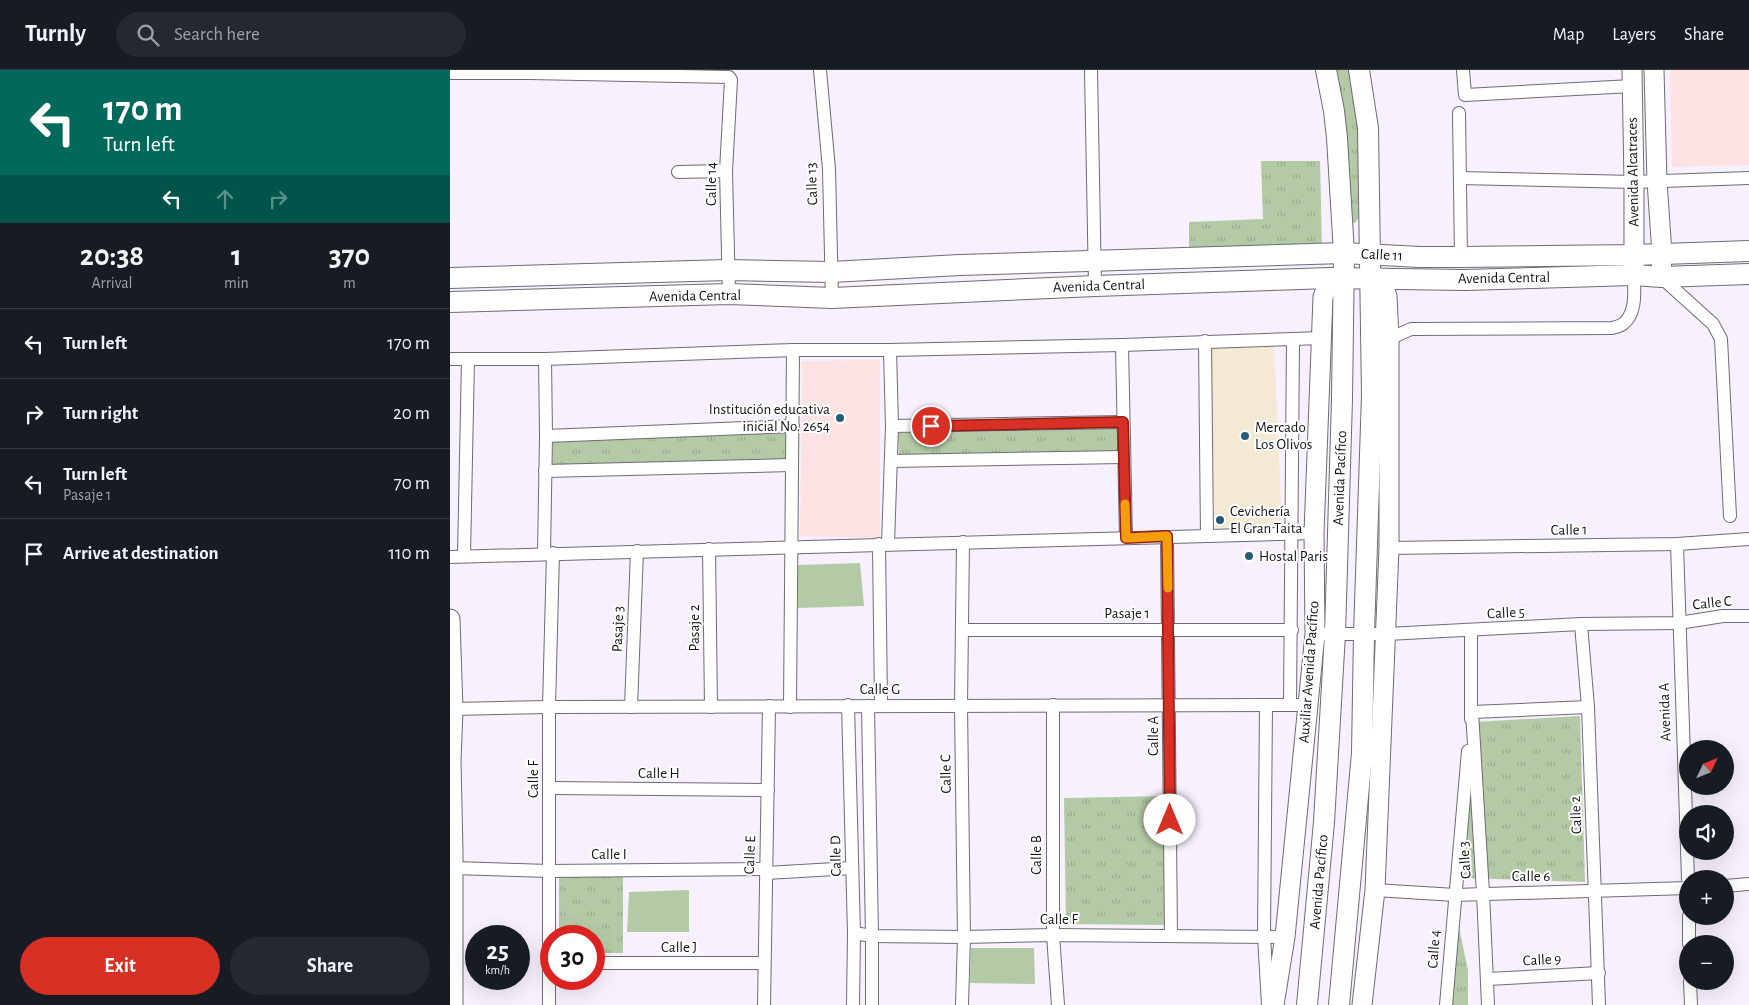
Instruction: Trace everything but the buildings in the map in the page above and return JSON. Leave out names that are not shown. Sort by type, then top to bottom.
[{"type":"main road","name":"Avenida Pacífico","points":[[1308,1005],[1324,822],[1335,634],[1342,399],[1337,278],[1344,253],[1335,120],[1326,70]]},
{"type":"main road","name":"Avenida Pacífico","points":[[1339,1005],[1362,753],[1375,278],[1370,254],[1368,128],[1359,70]]},
{"type":"main road","points":[[1654,70],[1662,277]]},
{"type":"main road","name":"Avenida Alcatraces","points":[[1632,78],[1634,275]]},
{"type":"main road","name":"Avenida Central","points":[[1420,257],[1634,255],[1749,251]]},
{"type":"main road","name":"Avenida Central","points":[[450,278],[728,270],[831,272],[960,264],[1344,253]]},
{"type":"main road","name":"Calle 11","points":[[1344,253],[1420,257]]},
{"type":"main road","name":"Avenida Central","points":[[450,302],[729,294],[832,298],[1096,286],[1337,278],[1466,280],[1749,274]]},
{"type":"main road","name":"Auxiliar Avenida Pacífico","points":[[1274,1005],[1285,937],[1299,705],[1315,634],[1314,533],[1323,297],[1337,278]]},
{"type":"main road","points":[[1362,1005],[1375,890],[1389,548],[1389,339],[1387,296],[1375,278]]},
{"type":"main road","points":[[450,619],[453,709],[450,761],[453,1005]]},
{"type":"street","name":"Calle 13","points":[[820,70],[829,169],[832,298]]},
{"type":"street","points":[[1091,70],[1096,286]]},
{"type":"street","points":[[1463,70],[1465,95],[1632,78]]},
{"type":"street","name":"Calle 14","points":[[450,73],[727,76],[731,80],[726,171],[729,294]]},
{"type":"street","points":[[1459,113],[1461,257]]},
{"type":"street","points":[[678,172],[726,171]]},
{"type":"street","points":[[1460,178],[1634,182],[1749,178]]},
{"type":"street","points":[[1389,339],[1411,330],[1612,328],[1624,324],[1631,314],[1634,298],[1634,275]]},
{"type":"street","points":[[1662,277],[1713,324],[1721,339],[1730,516]]},
{"type":"street","points":[[450,358],[545,359],[793,350],[1122,345],[1322,338]]},
{"type":"street","points":[[1293,339],[1292,630],[1299,705]]},
{"type":"street","points":[[1205,341],[1207,536]]},
{"type":"street","points":[[1122,345],[1126,538]]},
{"type":"street","points":[[790,706],[793,350]]},
{"type":"street","points":[[881,706],[883,544],[891,461],[892,426],[890,350]]},
{"type":"street","points":[[464,556],[468,359]]},
{"type":"street","name":"Calle F","points":[[545,359],[545,471],[549,554],[550,925]]},
{"type":"street","points":[[892,426],[1123,422]]},
{"type":"street","points":[[546,436],[793,426]]},
{"type":"street","points":[[891,461],[1124,457]]},
{"type":"street","points":[[545,471],[791,465]]},
{"type":"street","points":[[450,557],[1314,533]]},
{"type":"street","name":"Calle A","points":[[1167,536],[1170,936]]},
{"type":"street","name":"Calle 1","points":[[1389,548],[1677,544],[1749,539]]},
{"type":"street","name":"Calle C","points":[[962,1005],[964,937],[963,542]]},
{"type":"street","name":"Avenida A","points":[[1677,544],[1678,623],[1688,870]]},
{"type":"street","name":"Pasaje 2","points":[[709,549],[711,707]]},
{"type":"street","name":"Pasaje 3","points":[[631,707],[637,551]]},
{"type":"street","name":"Calle C","points":[[1678,623],[1723,616],[1749,616]]},
{"type":"street","name":"Calle 5","points":[[1335,634],[1471,631],[1582,624],[1678,623]]},
{"type":"street","name":"Calle 2","points":[[1582,624],[1588,707],[1599,1005]]},
{"type":"street","name":"Pasaje 1","points":[[963,630],[1292,630]]},
{"type":"street","name":"Calle 3","points":[[1471,631],[1472,712],[1488,1005]]},
{"type":"street","points":[[1315,634],[1335,634]]},
{"type":"street","points":[[1266,705],[1264,936],[1268,1005]]},
{"type":"street","name":"Calle G","points":[[453,709],[549,707],[1299,705]]},
{"type":"street","name":"Calle E","points":[[764,1005],[769,706]]},
{"type":"street","name":"Calle D","points":[[848,706],[854,933],[853,1005]]},
{"type":"street","points":[[868,706],[872,1005]]},
{"type":"street","name":"Calle B","points":[[1053,706],[1053,935],[1058,1005]]},
{"type":"street","points":[[1472,712],[1588,707]]},
{"type":"street","name":"Calle 3","points":[[1455,894],[1472,712]]},
{"type":"street","name":"Calle H","points":[[550,788],[768,790]]},
{"type":"street","name":"Calle I","points":[[452,858],[550,871],[765,871],[852,868]]},
{"type":"street","points":[[1734,885],[1749,884]]},
{"type":"street","name":"Calle 6","points":[[1375,890],[1455,894],[1483,892],[1595,892],[1679,888]]},
{"type":"street","name":"Calle 4","points":[[1446,1005],[1455,894]]},
{"type":"street","name":"Calle F","points":[[854,933],[872,936],[964,937],[1053,935],[1285,937]]},
{"type":"street","name":"Calle J","points":[[605,963],[764,964]]},
{"type":"street","name":"Calle 9","points":[[1488,979],[1599,973]]},
{"type":"street","name":"Calle F","points":[[548,1005],[549,990]]},
{"type":"street","points":[[1690,990],[1691,1005]]},
{"type":"shaded area","points":[[1670,70],[1749,70],[1749,165],[1672,167]]},
{"type":"shaded area","name":"Mercado Los Olivos","points":[[1274,345],[1282,524],[1215,528],[1210,347]]},
{"type":"shaded area","points":[[880,360],[880,538],[800,536],[802,361]]},
{"type":"green space","points":[[1335,70],[1350,70],[1358,127],[1360,216],[1355,223],[1350,222]]},
{"type":"green space","points":[[1261,161],[1320,161],[1322,247],[1189,251],[1189,222],[1263,219]]},
{"type":"green space","points":[[1119,426],[1119,454],[899,454],[898,433]]},
{"type":"green space","points":[[789,429],[787,461],[552,466],[553,441]]},
{"type":"green space","points":[[860,563],[864,606],[798,608],[798,565]]},
{"type":"green space","points":[[1580,716],[1585,882],[1465,878],[1474,722]]},
{"type":"green space","points":[[1164,796],[1164,925],[1066,924],[1064,798]]},
{"type":"green space","points":[[559,877],[623,877],[623,953],[605,953],[605,925],[559,925]]},
{"type":"green space","points":[[689,890],[689,932],[627,932],[629,892]]},
{"type":"green space","points":[[1458,923],[1468,970],[1468,1005],[1451,1005]]},
{"type":"green space","points":[[971,948],[1034,948],[1035,984],[970,983]]},
{"type":"slow traffic","points":[[1125,504],[1126,538],[1167,536],[1168,588]]},
{"type":"place","name":"Institución educativa inicial No. 2654","points":[[840,418]]},
{"type":"place","name":"Mercado Los Olivos","points":[[1245,436]]},
{"type":"place","name":"Cevichería El Gran Taita","points":[[1220,520]]},
{"type":"place","name":"Hostal Paris","points":[[1249,556]]},
{"type":"route","points":[[931,426],[1123,422],[1126,538],[1167,536],[1170,820]]}]
